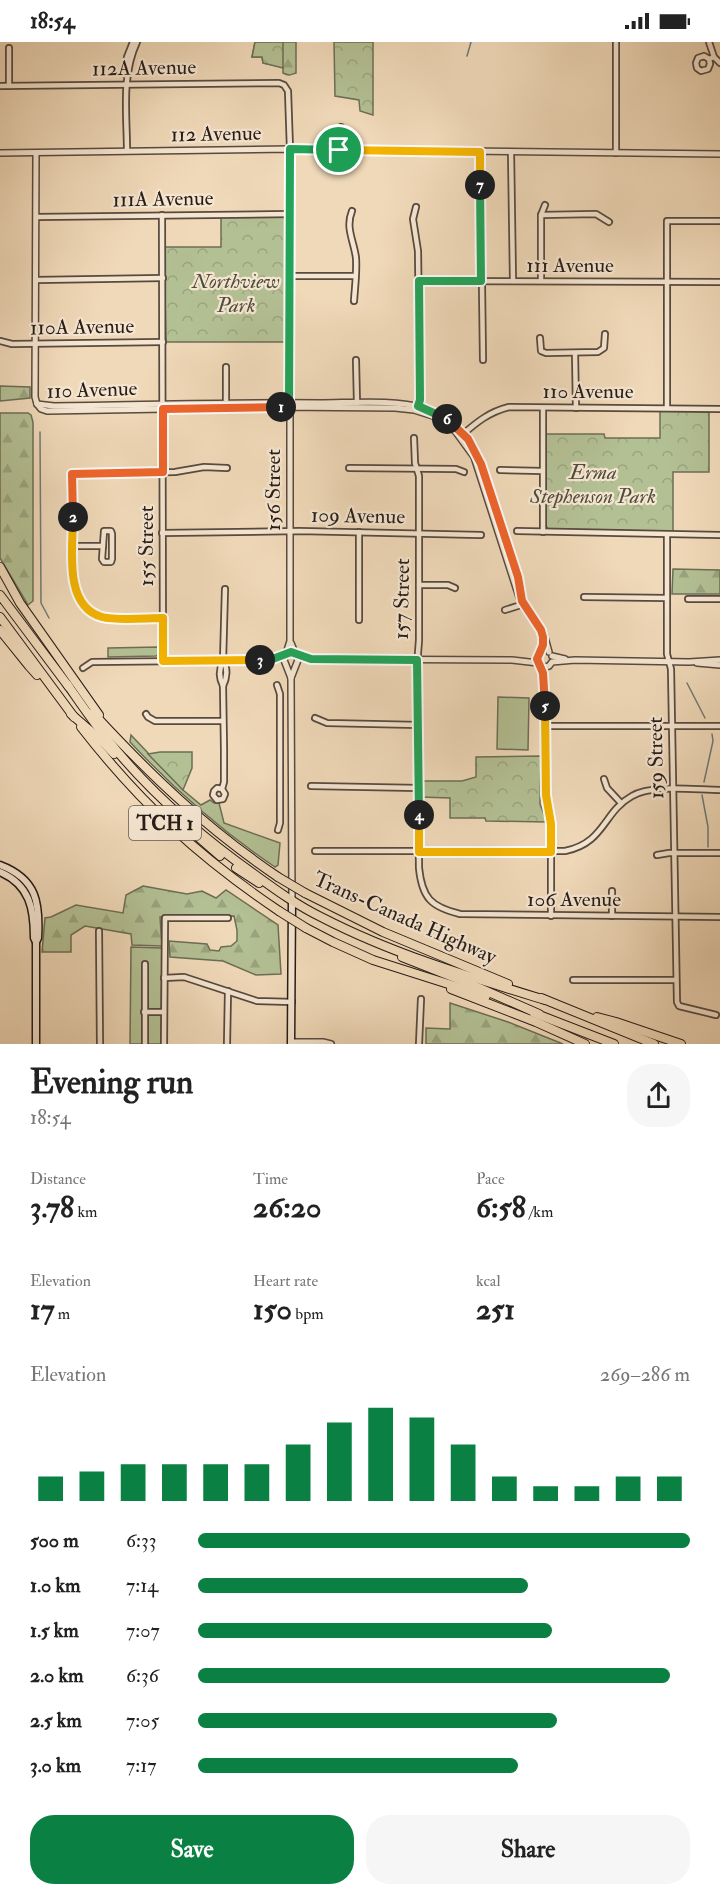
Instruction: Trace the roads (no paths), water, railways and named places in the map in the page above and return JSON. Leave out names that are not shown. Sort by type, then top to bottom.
[{"type":"highway","points":[[0,567],[26,611],[110,731]]},
{"type":"highway","name":"Trans-Canada Highway","points":[[0,595],[67,684],[137,760],[188,809],[229,843],[278,877],[383,932],[654,1044]]},
{"type":"highway","name":"Trans-Canada Highway","points":[[0,617],[71,714],[120,775],[170,827],[220,870],[279,911],[333,942],[391,966],[466,988],[614,1044]]},
{"type":"highway","points":[[0,630],[29,666],[50,686]]},
{"type":"highway","points":[[67,684],[130,766],[174,810],[232,859],[292,903],[379,943],[470,977],[545,1000]]},
{"type":"highway","points":[[71,714],[101,740],[156,799],[228,863],[338,931],[539,1014]]},
{"type":"highway","points":[[391,966],[536,1022],[585,1044]]},
{"type":"highway","points":[[572,1011],[616,1022],[681,1044]]},
{"type":"main road","points":[[0,865],[22,878],[30,888],[39,909],[36,942],[36,1044]]},
{"type":"main road","points":[[0,872],[22,889],[32,909],[36,942]]},
{"type":"main road","points":[[291,1043],[292,903]]},
{"type":"street","points":[[127,151],[127,83],[135,42]]},
{"type":"street","points":[[616,42],[616,153]]},
{"type":"street","points":[[709,42],[712,58],[720,63]]},
{"type":"street","points":[[9,48],[9,86]]},
{"type":"street","name":"112A Avenue","points":[[0,86],[276,83],[286,88]]},
{"type":"street","name":"156 Street","points":[[286,88],[289,96],[290,149],[290,642],[286,664]]},
{"type":"street","points":[[339,150],[341,127]]},
{"type":"street","name":"112 Avenue","points":[[0,153],[290,149],[720,154]]},
{"type":"street","points":[[480,152],[483,360]]},
{"type":"street","points":[[511,152],[513,281]]},
{"type":"street","points":[[36,153],[36,344]]},
{"type":"street","points":[[541,281],[541,215],[545,205]]},
{"type":"street","points":[[416,207],[413,219],[418,251],[419,281],[420,400],[418,409]]},
{"type":"street","points":[[352,211],[349,230],[355,255],[354,301]]},
{"type":"street","name":"111A Avenue","points":[[36,217],[290,214]]},
{"type":"street","points":[[541,215],[596,214],[609,222]]},
{"type":"street","name":"155 Street","points":[[162,215],[163,661]]},
{"type":"street","points":[[667,408],[668,221],[720,222]]},
{"type":"street","points":[[290,276],[355,276]]},
{"type":"street","points":[[36,280],[163,278]]},
{"type":"street","name":"111 Avenue","points":[[419,281],[720,282]]},
{"type":"street","points":[[540,338],[541,351],[575,353],[601,351],[604,348],[605,334]]},
{"type":"street","name":"110A Avenue","points":[[1,344],[163,342]]},
{"type":"street","name":"110 Avenue","points":[[36,344],[35,397],[37,405],[47,411],[357,403],[399,404],[442,416],[462,435],[484,416],[509,407],[720,409]]},
{"type":"street","points":[[575,353],[576,408]]},
{"type":"street","points":[[330,408],[357,403],[356,360]]},
{"type":"street","points":[[226,367],[226,406]]},
{"type":"street","name":"110 Avenue","points":[[289,405],[418,409]]},
{"type":"street","points":[[543,408],[543,532]]},
{"type":"street","points":[[462,435],[474,448],[481,464],[518,577],[523,602],[545,636],[550,659],[545,689],[545,726],[546,795],[551,824],[551,916]]},
{"type":"street","name":"157 Street","points":[[414,438],[415,463],[418,469],[419,534],[417,660],[420,881],[424,893],[431,902]]},
{"type":"street","points":[[163,618],[104,618],[90,612],[77,596],[73,582],[71,472],[163,472],[201,467],[227,468]]},
{"type":"street","points":[[349,468],[456,469],[464,472]]},
{"type":"street","points":[[500,470],[543,471]]},
{"type":"street","points":[[111,531],[111,562],[104,562],[102,559],[103,546],[102,533],[111,531]]},
{"type":"street","name":"109 Avenue","points":[[162,533],[290,531],[481,535]]},
{"type":"street","points":[[517,531],[720,535]]},
{"type":"street","points":[[359,532],[359,620]]},
{"type":"street","name":"159 Street","points":[[667,535],[667,654],[671,669],[677,1002],[679,1006],[716,1015]]},
{"type":"street","points":[[73,546],[103,546]]},
{"type":"street","points":[[419,585],[445,585],[455,588]]},
{"type":"street","points":[[222,789],[223,686],[226,680],[226,668],[223,661],[225,589]]},
{"type":"street","points":[[584,597],[667,598]]},
{"type":"street","points":[[688,599],[720,599]]},
{"type":"street","points":[[505,610],[523,602]]},
{"type":"street","points":[[541,630],[543,637],[540,664],[545,689]]},
{"type":"street","name":"156 Street","points":[[290,642],[296,655],[296,664]]},
{"type":"street","points":[[512,660],[540,654],[550,659],[575,660],[669,662],[720,660]]},
{"type":"street","points":[[270,660],[286,655],[296,655],[311,659],[512,660],[540,664],[550,659]]},
{"type":"street","points":[[82,668],[92,662],[270,660],[291,667],[311,659]]},
{"type":"street","points":[[689,662],[720,665]]},
{"type":"street","points":[[286,664],[291,678],[292,903]]},
{"type":"street","points":[[291,678],[296,664]]},
{"type":"street","points":[[277,685],[280,694],[280,823],[278,830]]},
{"type":"street","points":[[146,714],[155,721],[223,721]]},
{"type":"street","points":[[315,718],[327,723],[419,725]]},
{"type":"street","points":[[545,726],[720,726]]},
{"type":"street","points":[[604,779],[607,788],[621,803]]},
{"type":"street","points":[[311,786],[419,788]]},
{"type":"street","points":[[315,851],[568,851],[588,842],[600,832],[621,803],[640,792],[672,789],[720,790]]},
{"type":"street","points":[[657,855],[674,852],[720,853]]},
{"type":"street","points":[[612,891],[612,916]]},
{"type":"street","name":"106 Avenue","points":[[431,902],[443,910],[460,914],[720,917]]},
{"type":"street","points":[[164,1044],[165,918],[228,918]]},
{"type":"street","points":[[99,931],[99,1044]]},
{"type":"street","points":[[145,964],[145,1043]]},
{"type":"street","points":[[164,978],[184,977],[257,1001],[292,1002]]},
{"type":"street","points":[[573,980],[676,980]]},
{"type":"street","points":[[227,1044],[228,991]]},
{"type":"street","points":[[419,1044],[421,999]]},
{"type":"street","points":[[144,1012],[164,1012]]},
{"type":"street","points":[[291,1043],[331,1044]]},
{"type":"waterway","points":[[467,56],[471,42]]},
{"type":"waterway","points":[[40,432],[41,603],[49,618]]},
{"type":"waterway","points":[[687,683],[705,718]]},
{"type":"waterway","points":[[704,782],[713,741],[712,734]]},
{"type":"waterway","points":[[702,795],[708,827],[708,847]]},
{"type":"park label","name":"Northview Park","points":[[236,293]]},
{"type":"park label","name":"Erma Stephenson Park","points":[[593,484]]}]
